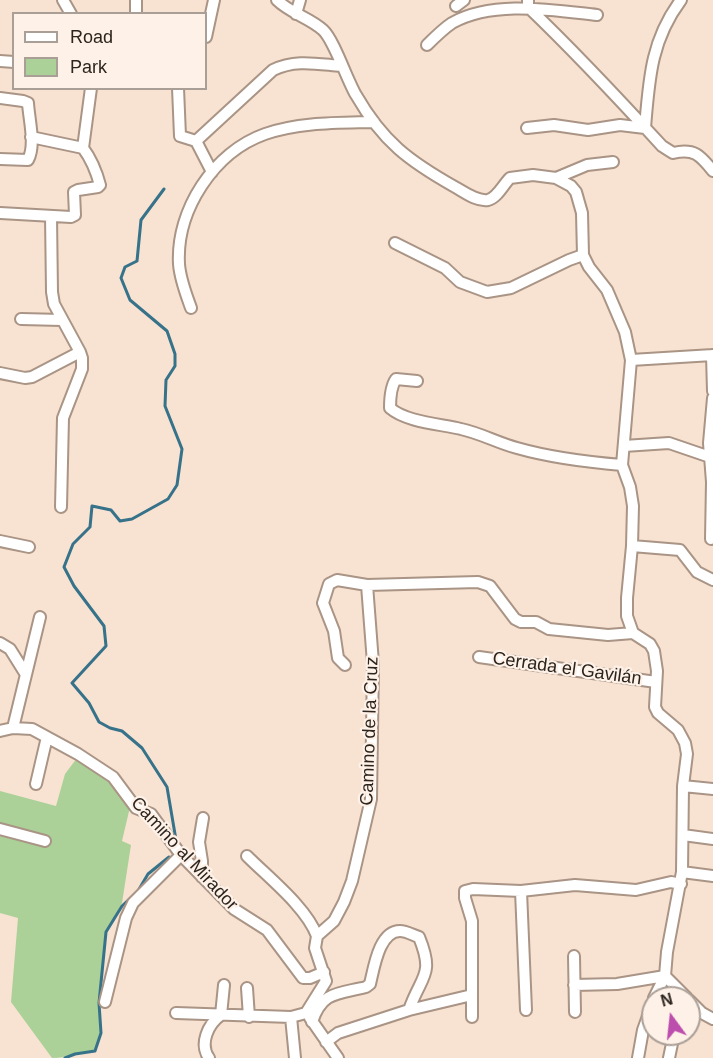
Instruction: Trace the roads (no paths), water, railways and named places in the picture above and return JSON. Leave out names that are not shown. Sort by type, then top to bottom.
[{"type":"street","points":[[207,32],[214,0]]},
{"type":"street","points":[[277,0],[323,30],[356,95],[374,122],[404,155],[437,178],[485,201],[494,198],[510,178],[533,175],[556,178],[571,186],[579,199],[582,213],[583,255],[607,290],[625,333],[631,360],[622,465],[630,487],[633,506],[627,598],[627,616],[633,633]]},
{"type":"street","points":[[297,14],[300,0]]},
{"type":"street","points":[[645,128],[653,58],[660,34],[681,0]]},
{"type":"street","points":[[528,3],[662,146],[673,153],[690,150],[700,156],[713,170]]},
{"type":"street","points":[[428,45],[453,22],[484,9],[528,3],[597,15]]},
{"type":"street","points":[[196,141],[273,70],[297,63],[341,66]]},
{"type":"street","points":[[83,148],[91,90]]},
{"type":"street","points":[[178,90],[180,136],[196,141],[213,172]]},
{"type":"street","points":[[0,98],[23,101],[28,104],[31,136],[28,160],[0,159]]},
{"type":"street","points":[[191,308],[180,277],[181,239],[190,206],[213,172],[237,148],[266,134],[313,124],[374,122]]},
{"type":"street","points":[[527,128],[554,125],[588,130],[620,125],[645,128]]},
{"type":"street","points":[[0,213],[71,217],[75,214],[74,192],[100,185],[92,160],[83,148],[31,136]]},
{"type":"street","points":[[556,178],[587,165],[613,162]]},
{"type":"street","points":[[51,216],[54,304],[82,358],[82,369],[63,418],[61,507]]},
{"type":"street","points":[[394,243],[445,268],[460,282],[487,292],[511,288],[583,255]]},
{"type":"street","points":[[21,319],[62,320]]},
{"type":"street","points":[[0,373],[25,378],[80,352]]},
{"type":"street","points":[[631,360],[712,355],[713,392]]},
{"type":"street","points":[[417,381],[400,379],[393,382],[390,408],[423,422],[463,429],[516,448],[554,458],[622,465]]},
{"type":"street","points":[[711,539],[712,482],[709,443],[713,398]]},
{"type":"street","points":[[624,446],[669,443],[710,457]]},
{"type":"street","points":[[0,541],[29,547]]},
{"type":"street","points":[[632,546],[680,550],[697,572],[713,580]]},
{"type":"street","points":[[345,666],[338,658],[334,631],[323,603],[329,584],[333,581],[367,585],[478,582],[490,586],[515,619],[520,622],[536,622],[549,629],[608,635],[633,633],[650,644],[656,659],[655,707],[658,713],[678,730],[685,743],[686,761],[683,786],[682,878],[665,976],[660,986]]},
{"type":"street","name":"Camino de la Cruz","points":[[317,936],[334,921],[344,902],[352,881],[371,799],[373,663],[367,585]]},
{"type":"street","points":[[13,728],[40,617]]},
{"type":"street","points":[[0,643],[10,649],[25,673]]},
{"type":"street","name":"Cerrada el Gavilán","points":[[479,657],[656,682]]},
{"type":"street","name":"Camino al Mirador","points":[[0,731],[13,728],[32,729],[78,754],[113,777],[136,808],[151,814],[181,855],[234,909],[267,930],[303,978],[310,978],[324,972]]},
{"type":"street","points":[[36,783],[47,737]]},
{"type":"street","points":[[683,786],[713,789]]},
{"type":"street","points":[[202,877],[199,842],[203,818]]},
{"type":"street","points":[[0,829],[45,841]]},
{"type":"street","points":[[683,835],[713,839]]},
{"type":"street","points":[[105,1002],[126,918],[133,903],[181,855]]},
{"type":"street","points":[[247,856],[302,912],[314,928],[317,936],[315,948],[326,981],[309,1018]]},
{"type":"street","points":[[471,1017],[472,921],[465,891],[473,889],[522,891],[575,885],[636,890],[682,878],[713,876]]},
{"type":"street","points":[[522,891],[526,1010]]},
{"type":"street","points":[[309,1018],[323,1000],[330,996],[370,984],[380,949],[386,938],[394,932],[402,931],[419,937],[427,960],[427,970],[409,1010]]},
{"type":"street","points":[[574,956],[575,1012]]},
{"type":"street","points":[[574,986],[617,984],[665,976]]},
{"type":"street","points":[[665,976],[675,986]]},
{"type":"street","points":[[208,1058],[204,1045],[211,1024],[221,1015],[224,985]]},
{"type":"street","points":[[248,988],[249,1017]]},
{"type":"street","points":[[326,1042],[338,1033],[409,1010],[472,995]]},
{"type":"street","points":[[176,1013],[309,1018]]},
{"type":"street","points":[[291,1017],[295,1058]]},
{"type":"street","points":[[309,1018],[338,1058]]},
{"type":"street","points":[[638,1058],[641,1041]]},
{"type":"waterway","points":[[164,189],[141,220],[137,261],[125,267],[121,278],[130,300],[167,331],[175,354],[175,366],[166,380],[165,406],[182,449],[177,485],[168,499],[132,519],[120,521],[111,510],[92,506],[90,527],[73,544],[64,567],[74,586],[104,626],[106,646],[72,683],[89,703],[99,722],[122,731],[142,748],[167,787],[176,840]]},
{"type":"waterway","points":[[65,1058],[95,1051],[101,1033],[99,1003],[106,932],[122,906],[138,891],[148,874],[169,857]]}]
